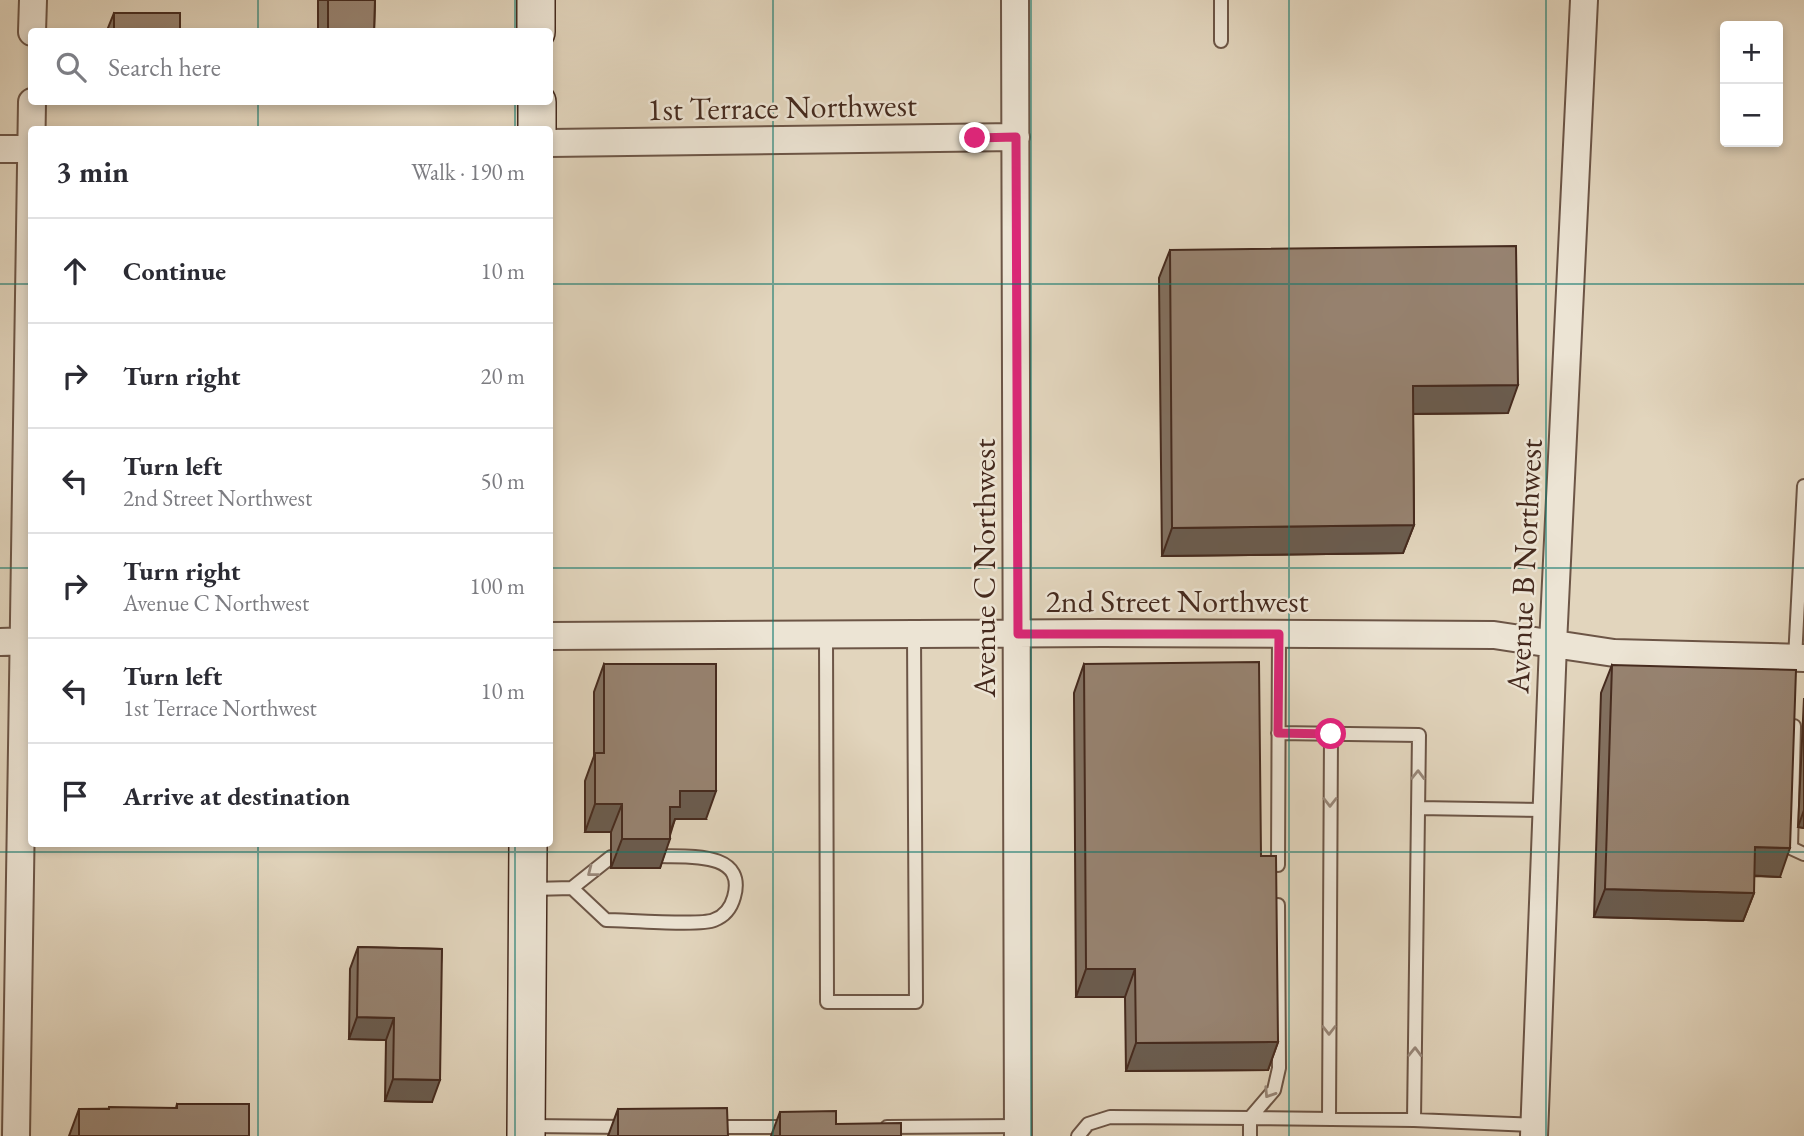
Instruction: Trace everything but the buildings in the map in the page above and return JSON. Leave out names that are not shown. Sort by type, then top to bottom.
[{"type":"street","points":[[32,28],[33,0]]},
{"type":"street","points":[[536,0],[536,28]]},
{"type":"street","name":"Avenue C Northwest","points":[[1015,0],[1018,1131]]},
{"type":"street","name":"Avenue B Northwest","points":[[1534,1130],[1553,644],[1584,0]]},
{"type":"street","points":[[31,126],[32,105]]},
{"type":"street","points":[[537,105],[537,126]]},
{"type":"street","name":"1st Terrace Northwest","points":[[553,143],[1016,137]]},
{"type":"street","points":[[0,149],[28,149]]},
{"type":"street","points":[[16,1136],[19,641],[28,321]]},
{"type":"street","name":"2nd Street Northwest","points":[[553,636],[1494,635],[1614,653],[1798,662]]},
{"type":"street","points":[[526,1131],[528,847]]},
{"type":"lane","points":[[1221,0],[1221,41]]},
{"type":"lane","points":[[1798,662],[1804,486]]},
{"type":"lane","points":[[1278,865],[1279,634]]},
{"type":"lane","points":[[825,635],[827,1002],[916,1002],[914,635]]},
{"type":"lane","points":[[1794,710],[1791,848],[1804,854]]},
{"type":"lane","points":[[1278,733],[1419,735],[1414,1120]]},
{"type":"lane","points":[[1329,1119],[1331,734]]},
{"type":"lane","points":[[1418,808],[1547,810]]},
{"type":"lane","points":[[572,888],[606,920],[712,921],[729,911],[735,894],[735,878],[731,869],[719,861],[705,857],[660,856]]},
{"type":"lane","points":[[528,890],[572,888],[611,857]]},
{"type":"lane","points":[[1250,1136],[1250,1118],[1274,1090],[1279,1068],[1278,905]]},
{"type":"lane","points":[[1079,1136],[1088,1124],[1110,1117],[1414,1120],[1534,1130]]},
{"type":"lane","points":[[526,1131],[648,1126]]},
{"type":"lane","points":[[703,1126],[799,1126]]},
{"type":"lane","points":[[868,1126],[1018,1131]]},
{"type":"route","points":[[975,138],[1016,137],[1018,634],[1279,634],[1278,733],[1331,734]]}]
